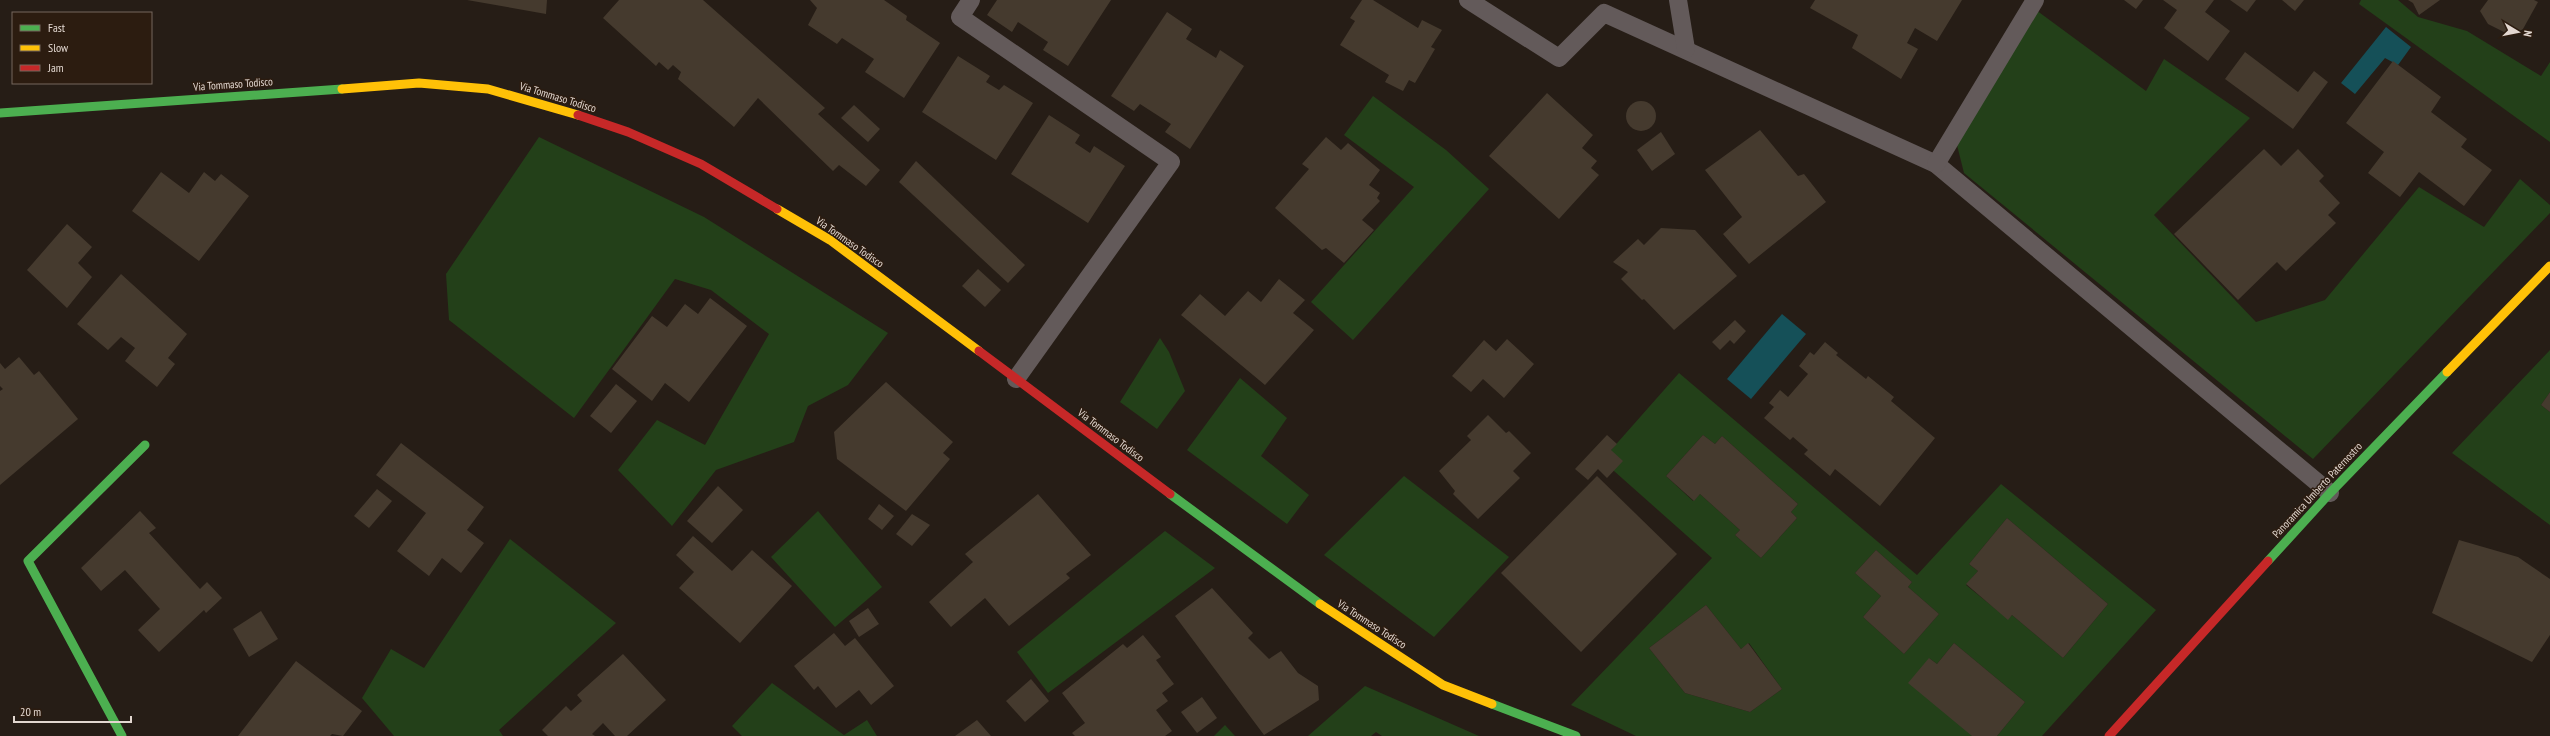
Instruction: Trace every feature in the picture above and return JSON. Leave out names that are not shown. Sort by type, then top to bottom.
[{"type":"street","name":"Via Tommaso Todisco","points":[[0,113],[419,83],[488,89],[554,107],[628,132],[701,164],[830,240],[1300,592],[1443,685],[1576,736]]},
{"type":"street","name":"Panoramica Umberto Paternostro","points":[[2109,736],[2330,493],[2550,266]]},
{"type":"street","points":[[122,736],[28,561],[145,445]]},
{"type":"lane","points":[[971,0],[960,16],[1171,162],[1016,379]]},
{"type":"lane","points":[[1468,0],[1559,58],[1604,13],[1936,164],[2330,493]]},
{"type":"lane","points":[[1678,0],[1686,49]]},
{"type":"lane","points":[[1936,164],[2035,0]]},
{"type":"green space","points":[[2361,0],[2398,0],[2418,17],[2467,31],[2541,76],[2550,62],[2550,142],[2359,4]]},
{"type":"green space","points":[[2036,10],[2146,91],[2164,59],[2250,118],[2154,215],[2256,322],[2325,300],[2419,187],[2484,227],[2520,179],[2550,205],[2550,213],[2313,459],[1964,173],[1956,141]]},
{"type":"green space","points":[[1373,96],[1446,150],[1489,189],[1353,340],[1311,302],[1414,187],[1344,135]]},
{"type":"green space","points":[[539,137],[704,217],[888,333],[848,385],[808,406],[794,442],[716,470],[672,526],[618,470],[657,420],[705,445],[769,334],[711,290],[675,279],[574,418],[449,320],[446,274]]},
{"type":"green space","points":[[1160,338],[1169,352],[1185,391],[1157,429],[1120,402]]},
{"type":"green space","points":[[2550,350],[2550,392],[2541,405],[2550,412],[2550,525],[2452,453]]},
{"type":"green space","points":[[1679,373],[1917,575],[2001,484],[2156,610],[2042,736],[1997,736],[2025,702],[1954,643],[1937,664],[1929,658],[1972,736],[1636,736],[1571,705],[1712,558],[1614,471],[1611,450]],"holes":[[[1703,435],[1715,444],[1722,436],[1798,504],[1791,512],[1797,518],[1761,558],[1735,535],[1740,530],[1700,494],[1693,501],[1666,476]],[[2007,518],[2108,604],[2063,658],[2012,615],[2008,619],[1966,585],[1978,571],[1969,564]],[[1876,550],[1912,582],[1908,587],[1939,614],[1904,654],[1863,617],[1881,596],[1855,573]],[[1706,605],[1741,649],[1749,643],[1782,689],[1750,712],[1685,693],[1649,648]]]},
{"type":"green space","points":[[1240,378],[1287,418],[1261,456],[1309,495],[1287,524],[1187,450]]},
{"type":"green space","points":[[1404,476],[1509,557],[1434,637],[1324,555]]},
{"type":"green space","points":[[818,511],[882,587],[835,627],[771,557]]},
{"type":"green space","points":[[1165,531],[1215,568],[1048,693],[1017,652]]},
{"type":"green space","points":[[510,539],[616,623],[499,730],[503,736],[394,736],[362,698],[391,649],[424,668]]},
{"type":"green space","points":[[772,683],[844,735],[867,720],[877,736],[742,736],[732,726]]},
{"type":"green space","points":[[1365,686],[1479,736],[1382,736],[1376,732],[1371,736],[1308,736]]},
{"type":"green space","points":[[1225,725],[1235,736],[1214,736]]},
{"type":"water","points":[[2386,27],[2411,47],[2398,65],[2385,58],[2355,94],[2341,83]]},
{"type":"water","points":[[1782,314],[1806,334],[1751,399],[1727,379]]},
{"type":"building","points":[[467,0],[547,0],[546,14]]},
{"type":"building","points":[[619,0],[703,0],[825,108],[818,114],[880,170],[866,186],[839,165],[833,171],[758,98],[734,127],[678,79],[681,72],[673,65],[668,70],[659,62],[656,66],[603,18]]},
{"type":"building","points":[[810,0],[884,0],[907,16],[906,20],[940,43],[904,98],[865,72],[874,59],[842,38],[837,44],[808,25],[817,8]]},
{"type":"building","points":[[997,0],[1111,0],[1068,66],[1043,50],[1048,42],[1018,22],[1012,32],[987,15]]},
{"type":"building","points":[[1362,0],[1373,0],[1418,28],[1422,20],[1442,30],[1431,47],[1435,49],[1415,83],[1409,80],[1403,91],[1385,82],[1389,75],[1340,45],[1355,21],[1350,18]]},
{"type":"building","points":[[1815,0],[1962,0],[1937,41],[1915,28],[1907,43],[1918,49],[1901,79],[1852,48],[1858,35],[1810,8]]},
{"type":"building","points":[[2124,0],[2143,0],[2136,9]]},
{"type":"building","points":[[2163,0],[2214,0],[2205,12],[2230,31],[2208,61],[2164,28],[2177,10]]},
{"type":"building","points":[[2230,0],[2256,0],[2247,12]]},
{"type":"building","points":[[2282,0],[2304,0],[2295,11]]},
{"type":"building","points":[[2408,0],[2440,0],[2419,15],[2413,3]]},
{"type":"building","points":[[2488,0],[2534,0],[2538,2],[2523,29],[2518,32],[2504,32],[2488,24],[2480,11]]},
{"type":"building","points":[[1167,12],[1192,29],[1186,39],[1216,58],[1220,50],[1244,66],[1190,149],[1165,132],[1171,124],[1140,104],[1134,111],[1111,96]]},
{"type":"building","points":[[2245,52],[2298,92],[2314,71],[2328,82],[2293,129],[2225,79]]},
{"type":"building","points":[[958,56],[990,76],[986,82],[999,90],[1004,85],[1033,103],[996,160],[922,112]]},
{"type":"building","points":[[2393,61],[2441,97],[2431,112],[2467,139],[2461,147],[2492,170],[2464,206],[2419,172],[2400,197],[2368,173],[2384,152],[2346,123]]},
{"type":"building","points":[[1547,93],[1593,135],[1582,148],[1597,161],[1591,168],[1599,175],[1559,219],[1489,156]]},
{"type":"building","points":[[1641,101],[1652,105],[1656,116],[1652,127],[1641,131],[1630,127],[1626,116],[1630,105]]},
{"type":"building","points":[[854,105],[880,129],[868,142],[841,118]]},
{"type":"building","points":[[1049,115],[1080,135],[1075,143],[1090,153],[1094,146],[1125,166],[1088,223],[1011,174]]},
{"type":"building","points":[[1760,130],[1798,176],[1804,174],[1826,202],[1749,264],[1723,234],[1742,217],[1705,170]]},
{"type":"building","points":[[1661,132],[1675,154],[1652,171],[1637,150]]},
{"type":"building","points":[[1326,137],[1341,150],[1348,143],[1380,170],[1369,185],[1380,193],[1377,198],[1380,201],[1362,220],[1374,230],[1344,263],[1326,248],[1322,250],[1275,208],[1309,169],[1302,164]]},
{"type":"building","points":[[2264,149],[2281,166],[2298,149],[2324,176],[2319,181],[2340,203],[2328,215],[2336,223],[2286,271],[2277,262],[2238,300],[2174,234]]},
{"type":"building","points":[[916,161],[1025,265],[1008,283],[899,182]]},
{"type":"building","points":[[161,172],[189,193],[204,172],[215,181],[221,174],[249,196],[199,261],[132,211]]},
{"type":"building","points":[[67,224],[92,247],[78,263],[92,277],[67,308],[27,270]]},
{"type":"building","points":[[1661,228],[1695,230],[1737,276],[1674,330],[1644,299],[1642,300],[1621,279],[1628,272],[1613,262],[1638,239],[1644,245]]},
{"type":"building","points":[[978,269],[1001,290],[985,307],[962,286]]},
{"type":"building","points":[[121,274],[187,334],[168,358],[175,364],[157,387],[125,361],[135,348],[121,337],[108,350],[77,324]]},
{"type":"building","points":[[1279,279],[1305,300],[1293,313],[1314,330],[1265,385],[1181,315],[1200,294],[1225,316],[1248,291],[1261,302]]},
{"type":"building","points":[[710,298],[747,326],[689,402],[665,383],[652,401],[612,369],[652,316],[667,327],[685,304],[698,314]]},
{"type":"building","points":[[1735,320],[1746,331],[1734,344],[1730,340],[1720,350],[1712,342]]},
{"type":"building","points":[[1507,339],[1534,364],[1504,398],[1483,379],[1471,392],[1452,376],[1484,340],[1496,351]]},
{"type":"building","points":[[1825,342],[1838,353],[1836,355],[1866,379],[1868,376],[1894,397],[1891,401],[1935,438],[1880,506],[1835,469],[1830,476],[1804,454],[1808,450],[1793,437],[1790,440],[1764,418],[1774,407],[1769,403],[1780,390],[1788,397],[1808,374],[1799,366],[1810,352],[1814,355]]},
{"type":"building","points":[[19,357],[34,375],[39,371],[78,419],[0,485],[0,391],[3,389],[0,386],[0,363],[5,369]]},
{"type":"building","points":[[886,382],[953,442],[943,453],[950,459],[906,511],[837,459],[834,432]]},
{"type":"building","points":[[616,384],[637,401],[611,433],[590,416]]},
{"type":"building","points":[[2550,392],[2550,412],[2541,405]]},
{"type":"building","points":[[1488,415],[1506,433],[1509,431],[1531,453],[1513,471],[1520,478],[1478,519],[1453,494],[1455,491],[1439,471],[1471,440],[1467,436]]},
{"type":"building","points":[[1607,435],[1617,444],[1611,450],[1623,461],[1607,478],[1598,469],[1588,480],[1575,469]]},
{"type":"building","points":[[1703,435],[1715,444],[1722,436],[1798,504],[1791,512],[1797,518],[1761,558],[1735,535],[1740,530],[1700,494],[1694,501],[1666,476]]},
{"type":"building","points":[[401,443],[484,507],[467,530],[484,543],[461,573],[442,558],[429,576],[397,551],[426,513],[376,475]]},
{"type":"building","points":[[1597,476],[1677,554],[1581,652],[1501,573]]},
{"type":"building","points":[[718,486],[743,510],[712,543],[687,521]]},
{"type":"building","points":[[377,489],[392,501],[369,528],[354,516]]},
{"type":"building","points":[[1038,494],[1091,555],[1066,574],[1070,578],[1009,626],[985,598],[951,627],[929,602],[973,562],[965,554]]},
{"type":"building","points":[[879,504],[894,516],[882,530],[868,519]]},
{"type":"building","points":[[140,511],[156,528],[149,533],[200,589],[207,582],[222,598],[206,613],[204,610],[159,652],[138,630],[160,609],[125,570],[101,591],[81,568]]},
{"type":"building","points":[[912,514],[930,525],[912,546],[896,534]]},
{"type":"building","points":[[2007,518],[2108,604],[2063,658],[2012,615],[2008,620],[1966,584],[1978,571],[1969,564]]},
{"type":"building","points":[[693,536],[732,571],[752,550],[792,586],[740,643],[679,588],[694,572],[676,555]]},
{"type":"building","points":[[2459,540],[2518,557],[2550,579],[2550,635],[2532,662],[2432,613]]},
{"type":"building","points":[[1876,550],[1912,582],[1908,587],[1939,614],[1904,654],[1863,617],[1881,596],[1855,573]]},
{"type":"building","points":[[1212,588],[1253,633],[1248,638],[1269,659],[1281,651],[1298,673],[1318,686],[1319,700],[1264,735],[1175,616]]},
{"type":"building","points":[[1706,605],[1741,649],[1748,643],[1782,689],[1750,712],[1685,693],[1649,648]]},
{"type":"building","points":[[868,608],[879,624],[859,637],[849,621]]},
{"type":"building","points":[[261,611],[278,639],[249,657],[233,629]]},
{"type":"building","points":[[834,633],[845,646],[855,638],[894,686],[871,705],[859,690],[836,708],[818,686],[814,690],[794,666]]},
{"type":"building","points":[[1143,635],[1161,657],[1156,660],[1174,684],[1162,693],[1168,701],[1156,710],[1172,731],[1165,736],[1075,736],[1072,733],[1085,723],[1062,693],[1123,644],[1127,648]]},
{"type":"building","points":[[1954,643],[2025,702],[1997,736],[1972,736],[1908,683],[1929,658],[1937,664]]},
{"type":"building","points":[[623,654],[666,700],[627,736],[615,736],[603,723],[592,734],[595,736],[548,736],[542,730],[566,706],[571,711],[582,701],[577,695]]},
{"type":"building","points":[[296,661],[362,711],[343,736],[332,734],[330,736],[238,736]]},
{"type":"building","points":[[1031,679],[1049,701],[1025,722],[1006,701]]},
{"type":"building","points":[[1202,697],[1217,718],[1197,733],[1181,712]]},
{"type":"building","points":[[977,720],[991,736],[955,736]]},
{"type":"traffic: fast","points":[[0,113],[342,89]]},
{"type":"traffic: fast","points":[[2268,561],[2330,493],[2447,372]]},
{"type":"traffic: fast","points":[[122,736],[28,561],[145,445]]},
{"type":"traffic: fast","points":[[1170,494],[1320,604]]},
{"type":"traffic: fast","points":[[1492,704],[1576,736]]},
{"type":"traffic: slow","points":[[342,89],[419,83],[488,89],[578,115]]},
{"type":"traffic: slow","points":[[777,209],[830,240],[979,351]]},
{"type":"traffic: slow","points":[[2447,372],[2550,266]]},
{"type":"traffic: slow","points":[[1320,604],[1443,685],[1492,704]]},
{"type":"traffic: jam","points":[[578,115],[628,132],[701,164],[777,209]]},
{"type":"traffic: jam","points":[[979,351],[1170,494]]},
{"type":"traffic: jam","points":[[2109,736],[2268,561]]}]
